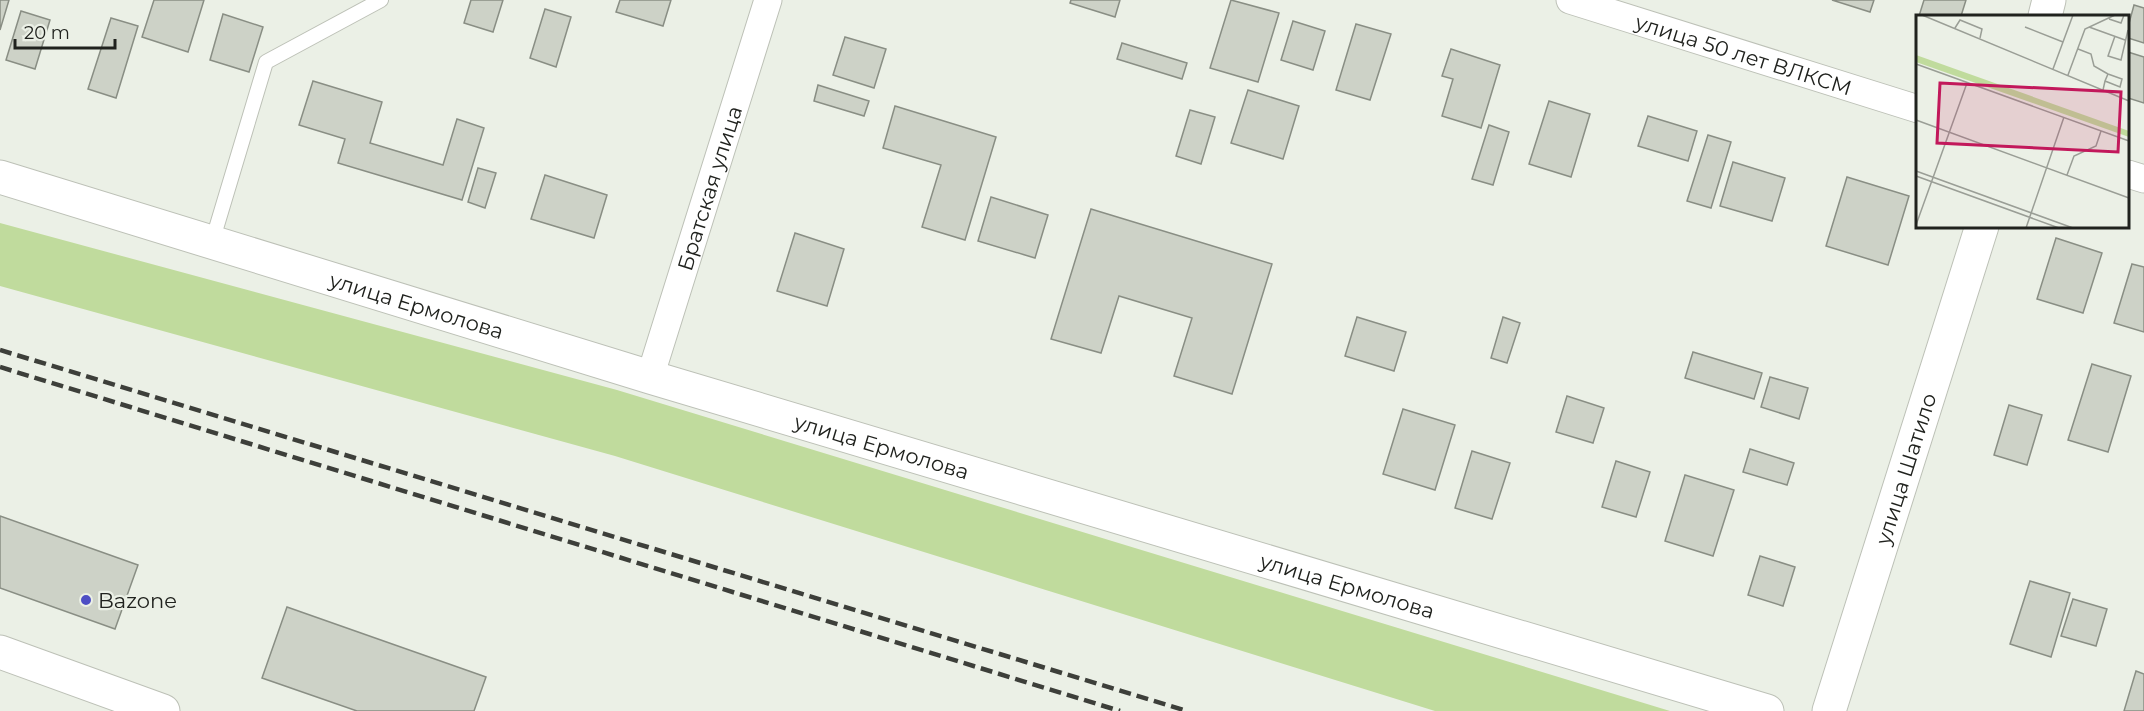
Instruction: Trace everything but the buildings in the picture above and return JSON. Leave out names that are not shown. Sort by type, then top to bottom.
[{"type":"street","name":"Братская улица","points":[[650,376],[768,0]]},
{"type":"street","name":"улица 50 лет ВЛКСМ","points":[[1570,0],[1916,108]]},
{"type":"street","points":[[2044,15],[2049,0]]},
{"type":"street","points":[[2129,175],[2144,179]]},
{"type":"street","name":"улица Ермолова","points":[[0,177],[650,376],[1767,711]]},
{"type":"street","name":"улица Шатило","points":[[1829,711],[1981,228]]},
{"type":"street","points":[[0,652],[163,711]]},
{"type":"lane","points":[[212,242],[266,62],[381,0]]},
{"type":"green space","points":[[0,223],[617,390],[1670,711],[1435,711],[615,456],[0,286]]},
{"type":"railway","points":[[0,350],[1187,711]]},
{"type":"railway","points":[[0,367],[1120,711]]},
{"type":"place","name":"Bazone","points":[[86,600]]}]
